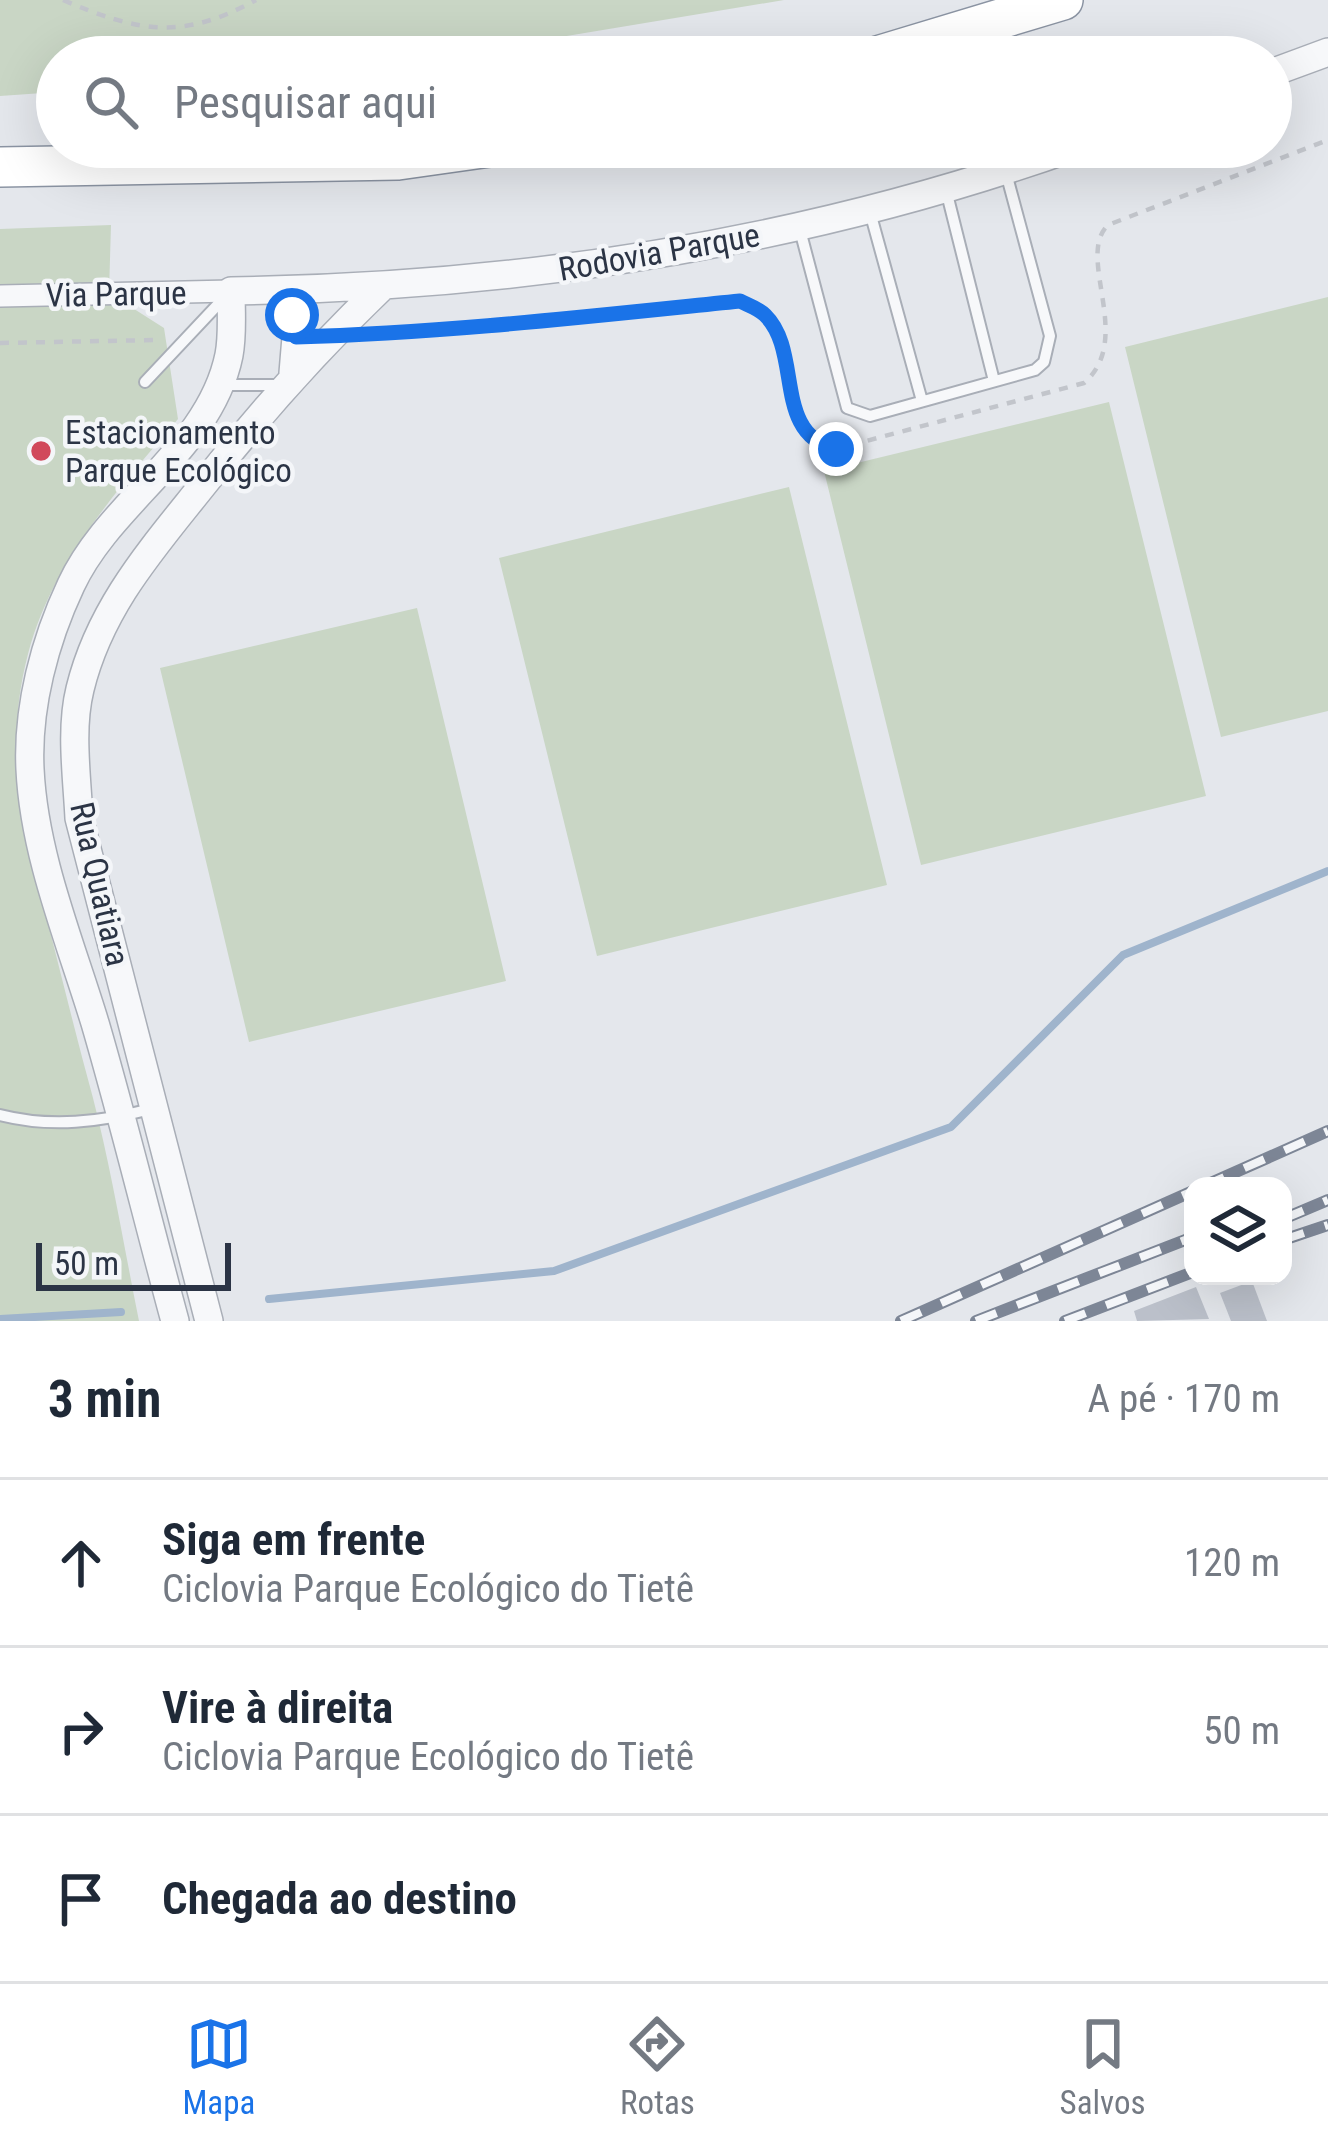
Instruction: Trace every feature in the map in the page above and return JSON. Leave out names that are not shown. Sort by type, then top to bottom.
[{"type":"highway","points":[[944,36],[1063,0]]},
{"type":"highway","points":[[0,167],[36,166]]},
{"type":"street","points":[[1292,66],[1328,52]]},
{"type":"street","name":"Rodovia Parque","points":[[231,292],[514,276],[688,252],[870,212],[1016,168]]},
{"type":"street","name":"Rua Quatiara","points":[[209,1321],[79,818],[79,693],[95,641],[124,582],[288,379],[383,286]]},
{"type":"street","points":[[285,291],[296,337],[288,379]]},
{"type":"street","name":"Rua Quatiara","points":[[175,1321],[122,1116],[35,825],[29,766],[33,710],[47,648],[72,582],[101,536],[193,431],[220,384],[231,338],[231,292]]},
{"type":"street","name":"Via Parque","points":[[0,296],[231,292]]},
{"type":"street","points":[[193,431],[229,452]]},
{"type":"lane","points":[[800,227],[847,408],[870,416],[1035,370],[1049,350],[1050,336],[1005,172]]},
{"type":"lane","points":[[946,190],[994,381]]},
{"type":"lane","points":[[870,212],[922,401]]},
{"type":"lane","points":[[145,382],[231,292]]},
{"type":"lane","points":[[220,384],[288,379]]},
{"type":"lane","points":[[0,1115],[45,1124],[156,1108]]},
{"type":"path","points":[[63,0],[116,22],[175,29],[220,20],[256,0]]},
{"type":"path","points":[[1292,154],[1328,140]]},
{"type":"path","points":[[330,336],[440,332],[740,301],[762,311],[775,328],[803,432],[817,445],[836,449],[1084,383],[1101,363],[1107,306],[1095,247],[1098,235],[1108,225],[1256,168]]},
{"type":"path","points":[[0,344],[182,340]]},
{"type":"green space","points":[[0,0],[784,0],[567,36],[36,36],[36,93],[0,96]]},
{"type":"green space","points":[[111,225],[109,293],[164,328],[178,419],[90,528],[53,588],[20,690],[17,760],[32,861],[100,1126],[139,1321],[0,1321],[0,229]]},
{"type":"green space","points":[[1328,297],[1328,711],[1221,737],[1125,347]]},
{"type":"green space","points":[[1109,402],[1206,796],[921,865],[824,471]]},
{"type":"green space","points":[[789,487],[887,885],[597,956],[499,558]]},
{"type":"green space","points":[[417,608],[506,981],[249,1042],[160,668]]},
{"type":"building","points":[[1254,1285],[1267,1321],[1231,1321],[1220,1293]]},
{"type":"building","points":[[1196,1287],[1209,1319],[1137,1321],[1134,1311]]},
{"type":"waterway","points":[[269,1299],[554,1271],[951,1127],[1123,955],[1328,871]]},
{"type":"waterway","points":[[0,1319],[121,1312]]},
{"type":"railway","points":[[1224,1177],[1328,1131]]},
{"type":"railway","points":[[901,1321],[1184,1195]]},
{"type":"railway","points":[[1292,1215],[1328,1200]]},
{"type":"railway","points":[[1292,1237],[1328,1225]]},
{"type":"railway","points":[[976,1321],[1184,1240]]},
{"type":"railway","points":[[1065,1321],[1184,1275]]},
{"type":"place","name":"Estacionamento Parque Ecológico","points":[[41,451]]},
{"type":"route","points":[[292,315],[296,337],[330,336],[440,332],[740,301],[762,311],[775,328],[803,432],[817,445],[836,449]]}]
